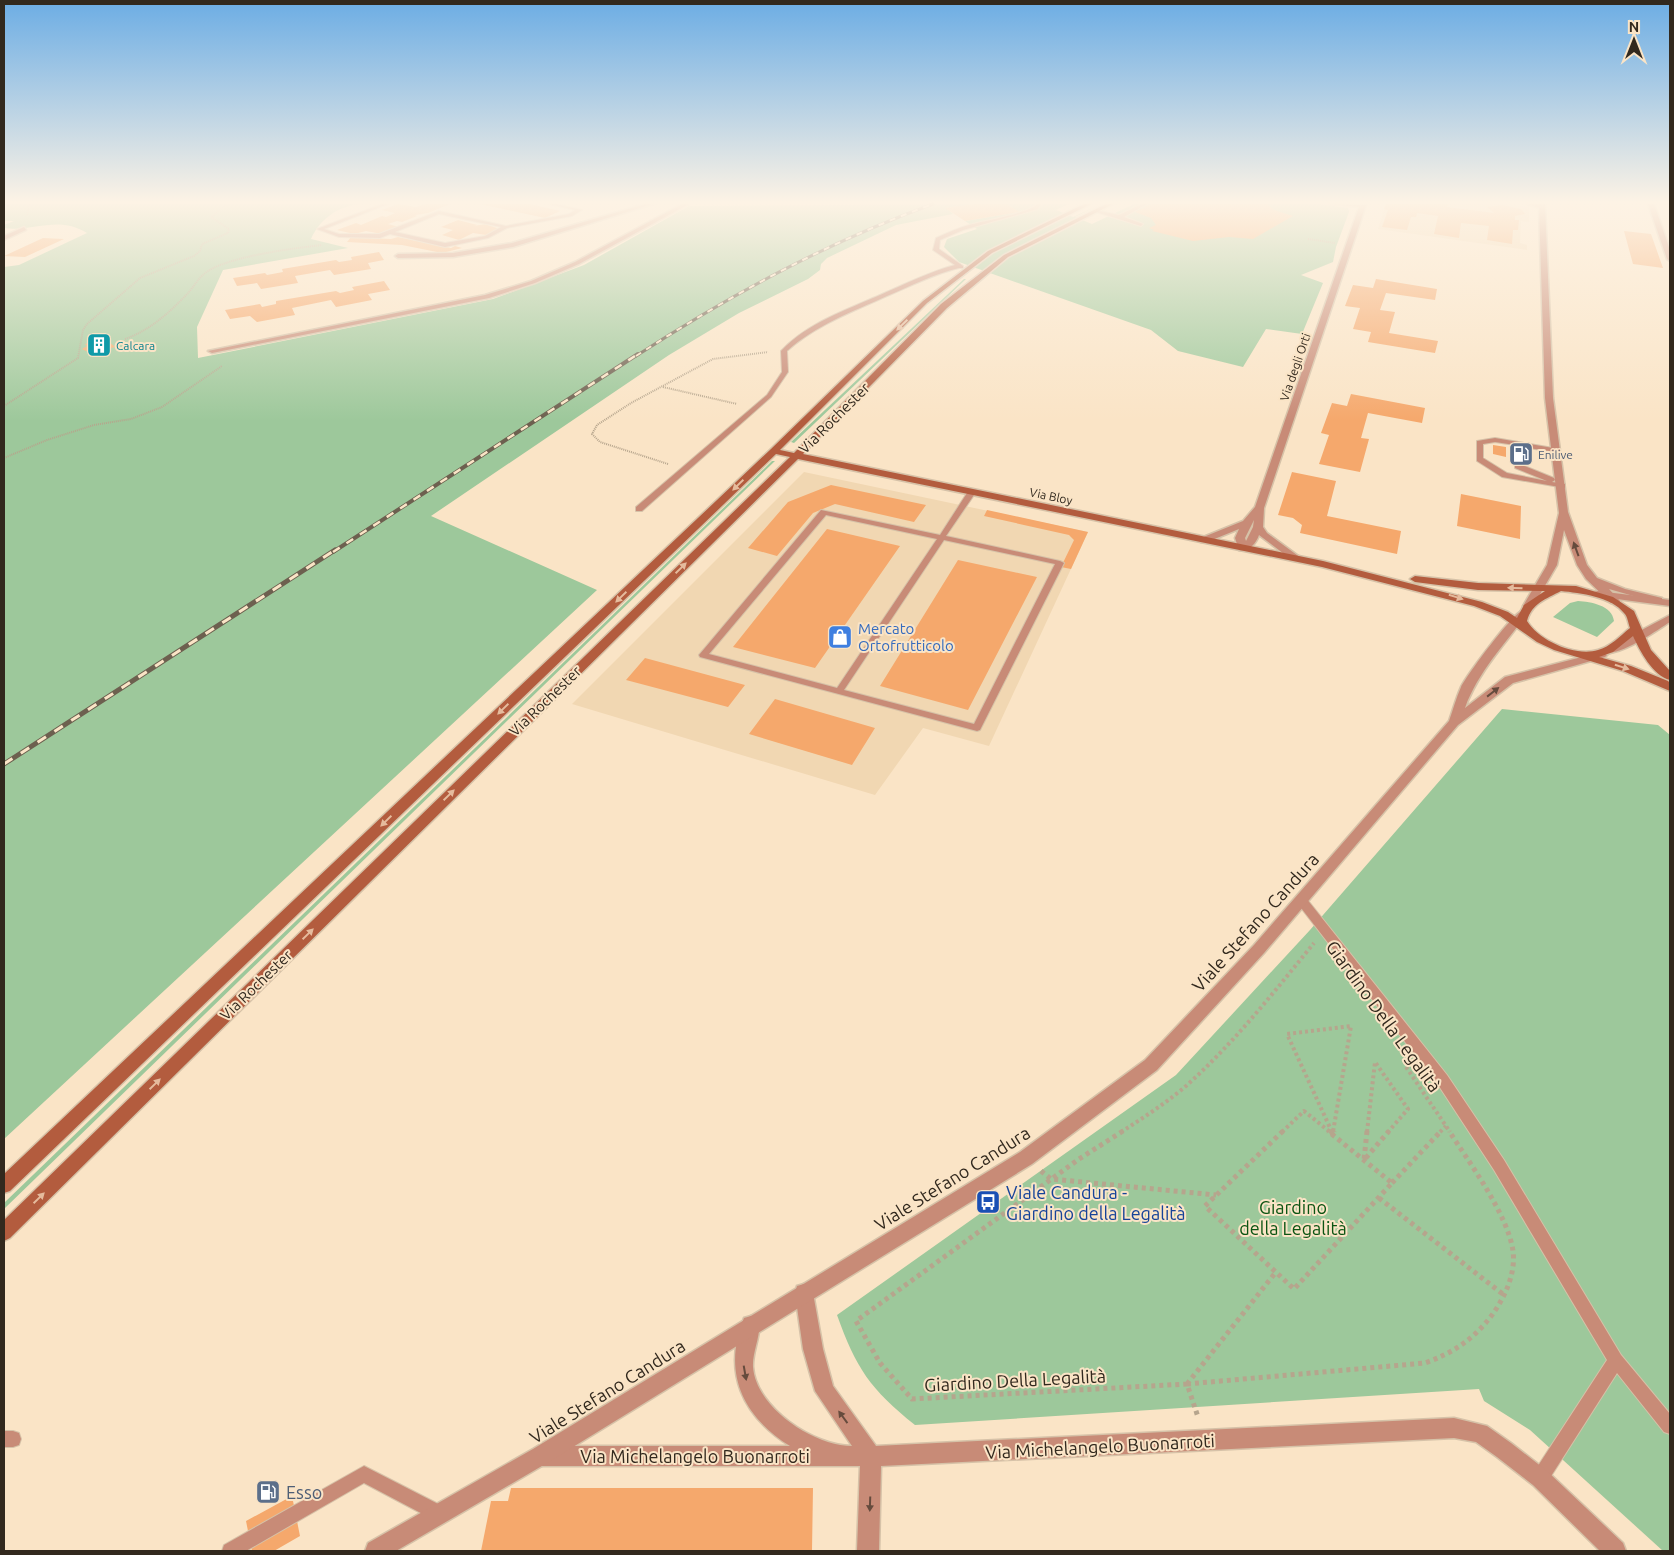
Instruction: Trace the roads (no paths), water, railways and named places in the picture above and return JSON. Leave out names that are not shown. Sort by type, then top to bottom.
[{"type":"main road","name":"Via Rochester","points":[[4,1185],[774,451],[953,277]]},
{"type":"main road","name":"Via Rochester","points":[[4,1232],[796,456],[959,292],[979,277]]},
{"type":"main road","name":"Via Bloy","points":[[774,451],[1323,564]]},
{"type":"main road","points":[[1323,564],[1442,583],[1486,587],[1564,588],[1607,597],[1628,610],[1635,620],[1637,633],[1651,659],[1670,676]]},
{"type":"main road","points":[[1323,564],[1450,595],[1495,611],[1522,614],[1550,591],[1564,588]]},
{"type":"main road","points":[[1522,614],[1522,621],[1526,629],[1546,644],[1643,674],[1670,687]]},
{"type":"main road","points":[[1575,654],[1607,652],[1637,633]]},
{"type":"street","points":[[212,351],[401,315],[486,296],[546,277]]},
{"type":"street","name":"Via degli Orti","points":[[1259,508],[1337,277]]},
{"type":"street","points":[[1545,277],[1549,398],[1557,450],[1563,512],[1576,551],[1590,577],[1607,597],[1668,603]]},
{"type":"street","points":[[1259,508],[1258,527],[1252,541],[1242,548],[1240,538],[1246,523],[1259,508]]},
{"type":"street","points":[[1454,722],[1467,687],[1522,614],[1552,565],[1563,512]]},
{"type":"street","points":[[1204,540],[1246,523]]},
{"type":"street","points":[[1258,527],[1276,546],[1296,558]]},
{"type":"street","points":[[1590,577],[1620,591],[1668,603]]},
{"type":"street","points":[[1637,633],[1670,618]]},
{"type":"street","points":[[1454,722],[1509,680],[1607,652]]},
{"type":"street","name":"Viale Stefano Candura","points":[[376,1551],[540,1456],[1026,1158],[1151,1065],[1302,901],[1454,722]]},
{"type":"street","points":[[804,1293],[813,1350],[825,1392],[872,1456],[868,1551]]},
{"type":"street","points":[[751,1325],[744,1361],[745,1378],[756,1401],[772,1419],[791,1435],[823,1452],[848,1456]]},
{"type":"street","name":"Via Michelangelo Buonarroti","points":[[540,1456],[872,1456],[1206,1442],[1454,1428],[1480,1433],[1540,1478],[1614,1551]]},
{"type":"lane","points":[[639,509],[769,396],[785,372],[784,351],[796,339],[835,318],[927,277]]},
{"type":"lane","points":[[1557,450],[1495,440],[1479,442],[1480,459],[1505,475],[1561,485]]},
{"type":"lane","points":[[1518,444],[1518,466],[1561,485]]},
{"type":"lane","points":[[839,691],[972,492]]},
{"type":"lane","points":[[824,512],[942,538],[1060,563],[977,728],[703,655],[824,512]]},
{"type":"lane","points":[[1302,901],[1442,1079],[1499,1164],[1616,1360],[1670,1426]]},
{"type":"lane","points":[[1540,1478],[1616,1360]]},
{"type":"lane","points":[[230,1551],[364,1474],[440,1514]]},
{"type":"railway","points":[[636,356],[770,277]]},
{"type":"railway","points":[[333,552],[638,354]]},
{"type":"railway","points":[[4,764],[335,550]]},
{"type":"place","name":"Calcara","points":[[99,345]]},
{"type":"place","name":"Enilive","points":[[1521,454]]},
{"type":"place","name":"Mercato Ortofrutticolo","points":[[840,637]]},
{"type":"place","name":"Viale Candura - Giardino della Legalità","points":[[988,1202]]},
{"type":"place","name":"Esso","points":[[268,1492]]},
{"type":"park label","name":"Giardino della Legalità","points":[[1293,1217]]}]
